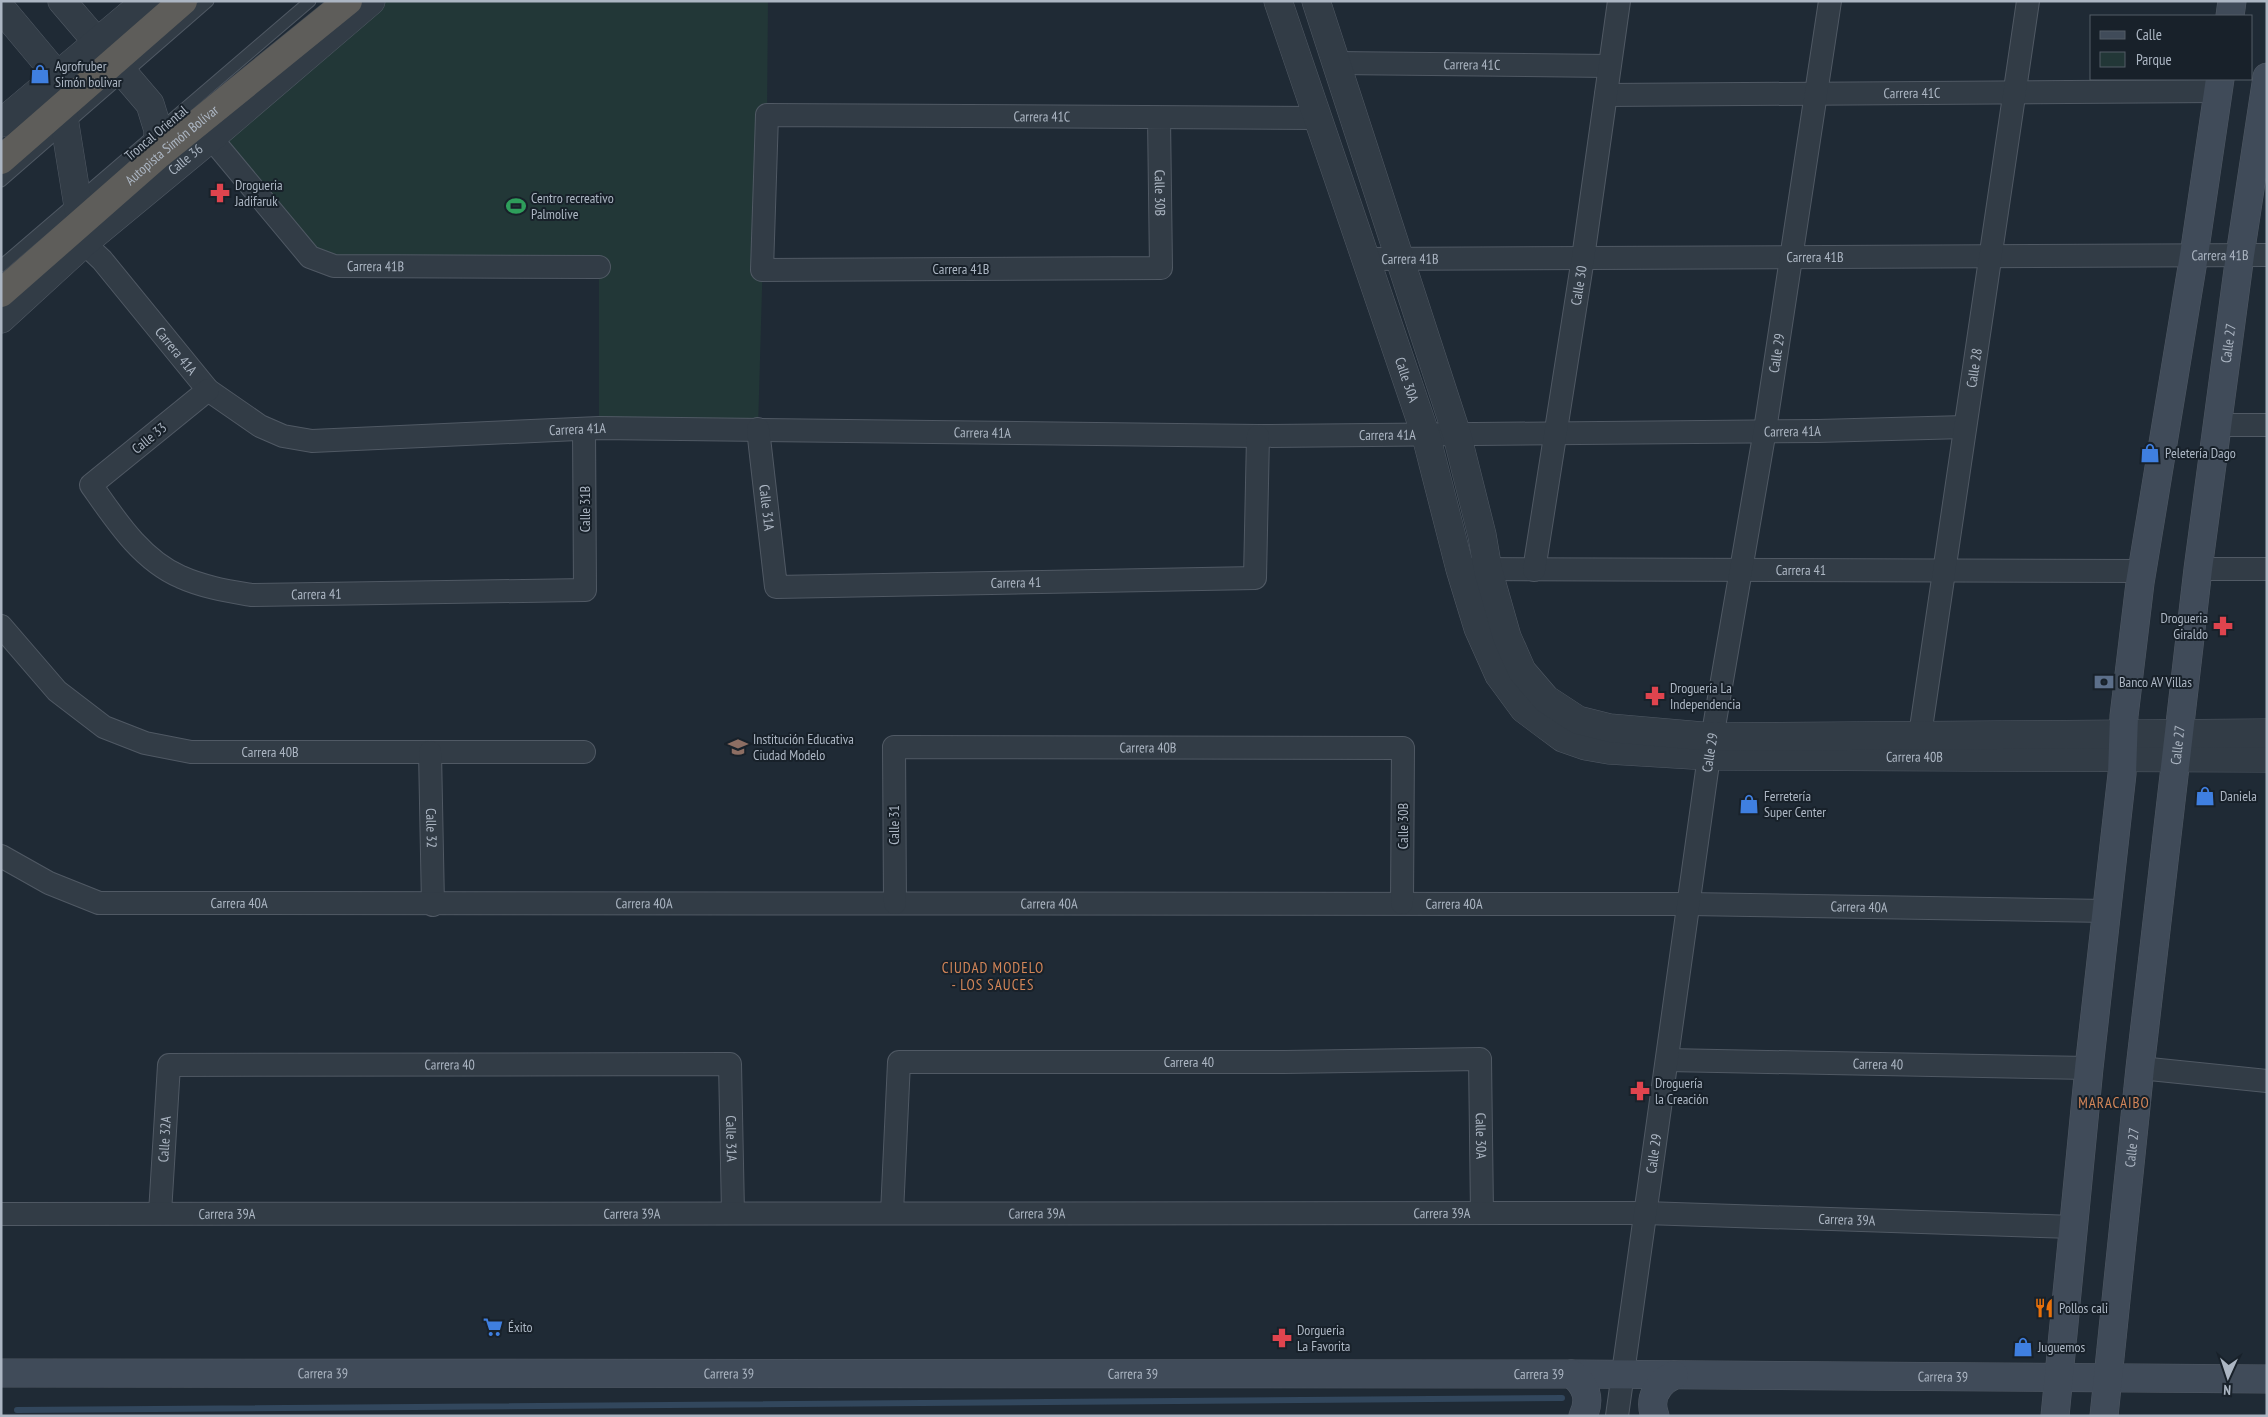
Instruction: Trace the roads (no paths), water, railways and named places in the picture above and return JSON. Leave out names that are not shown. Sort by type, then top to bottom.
[{"type":"highway","points":[[1,160],[64,117],[112,59],[183,1]]},
{"type":"highway","name":"Autopista Simón Bolívar","points":[[1,292],[81,222],[158,143],[328,7],[365,1]]},
{"type":"main road","points":[[2230,15],[2232,1]]},
{"type":"main road","points":[[2055,1416],[2089,1068],[2107,911],[2123,746],[2124,716],[2142,571],[2194,255],[2219,85]]},
{"type":"main road","name":"Calle 27","points":[[2104,1416],[2140,1068],[2198,569],[2240,255],[2266,92]]},
{"type":"main road","name":"Carrera 39","points":[[1,1373],[1572,1374],[1623,1376],[2267,1379]]},
{"type":"main road","points":[[1572,1374],[1583,1386],[1586,1393],[1588,1402],[1583,1416]]},
{"type":"main road","points":[[1655,1416],[1652,1402],[1654,1393],[1666,1379],[1674,1376]]},
{"type":"street","points":[[62,1],[150,104],[158,143]]},
{"type":"street","points":[[1,123],[57,75],[112,59],[146,1]]},
{"type":"street","name":"Calle 36","points":[[1,319],[81,222],[211,138],[372,1]]},
{"type":"street","name":"Calle 30A","points":[[1278,1],[1316,118],[1426,436],[1460,570],[1478,628],[1499,675],[1524,708],[1570,729]]},
{"type":"street","points":[[1316,1],[1457,435],[1482,535],[1488,570],[1507,637],[1522,671],[1570,729]]},
{"type":"street","name":"Calle 30","points":[[1534,570],[1557,433],[1619,1]]},
{"type":"street","name":"Calle 29","points":[[1617,1416],[1711,746],[1765,430],[1830,1]]},
{"type":"street","name":"Calle 28","points":[[1920,735],[2028,1]]},
{"type":"street","points":[[1,8],[57,75],[81,222]]},
{"type":"street","name":"Carrera 41C","points":[[1336,63],[1610,66]]},
{"type":"street","name":"Carrera 41C","points":[[1606,94],[2014,92],[2219,85]]},
{"type":"street","name":"Carrera 41C","points":[[762,270],[768,115],[1316,118]]},
{"type":"street","name":"Calle 30B","points":[[1159,118],[1160,268]]},
{"type":"street","name":"Carrera 41B","points":[[211,138],[310,258],[334,266],[599,267]]},
{"type":"street","name":"Carrera 41A","points":[[81,222],[102,260],[208,390],[260,426],[283,436],[312,441],[584,429],[1426,436],[1965,427]]},
{"type":"street","name":"Carrera 41B","points":[[1364,259],[2267,255]]},
{"type":"street","name":"Carrera 41B","points":[[762,270],[1160,268]]},
{"type":"street","name":"Calle 33","points":[[90,485],[208,390]]},
{"type":"street","points":[[2216,425],[2267,425]]},
{"type":"street","name":"Calle 31B","points":[[584,429],[585,590]]},
{"type":"street","name":"Calle 31A","points":[[758,429],[776,587]]},
{"type":"street","name":"Carrera 41","points":[[776,587],[1255,578],[1258,436]]},
{"type":"street","name":"Carrera 41","points":[[90,485],[128,536],[151,558],[180,577],[215,589],[251,595],[585,590]]},
{"type":"street","points":[[2198,569],[2267,569]]},
{"type":"street","name":"Carrera 41","points":[[1460,570],[2142,571]]},
{"type":"street","name":"Carrera 40B","points":[[1,626],[57,691],[104,727],[144,743],[191,752],[584,752]]},
{"type":"street","name":"Carrera 40B","points":[[1570,729],[1586,746],[1610,750],[1920,735],[2123,746]]},
{"type":"street","name":"Carrera 40B","points":[[2178,746],[2267,733]]},
{"type":"street","name":"Carrera 40B","points":[[1711,746],[2178,746],[2267,758]]},
{"type":"street","name":"Carrera 40B","points":[[894,748],[1402,748]]},
{"type":"street","name":"Calle 31","points":[[894,748],[895,903]]},
{"type":"street","name":"Calle 30B","points":[[1402,748],[1402,903]]},
{"type":"street","name":"Calle 32","points":[[430,752],[433,905]]},
{"type":"street","name":"Carrera 40A","points":[[1,856],[49,883],[98,904],[1689,904],[2107,911]]},
{"type":"street","name":"Calle 30A","points":[[1480,1059],[1482,1213]]},
{"type":"street","name":"Carrera 40","points":[[892,1213],[899,1062],[1480,1059]]},
{"type":"street","name":"Carrera 40","points":[[1667,1060],[2089,1068]]},
{"type":"street","name":"Calle 31A","points":[[730,1064],[733,1213]]},
{"type":"street","name":"Carrera 40","points":[[169,1065],[730,1064]]},
{"type":"street","name":"Calle 32A","points":[[160,1213],[169,1065]]},
{"type":"street","points":[[2140,1068],[2267,1081]]},
{"type":"street","name":"Carrera 39A","points":[[1,1214],[1645,1213],[2074,1228]]},
{"type":"lane","points":[[112,59],[208,1]]},
{"type":"lane","points":[[1,181],[64,117]]},
{"type":"lane","points":[[1,266],[81,222]]},
{"type":"waterway","points":[[17,1410],[1562,1398]]},
{"type":"place","name":"Agrofruber Simón bolivar","points":[[40,74]]},
{"type":"place","name":"Drogueria Jadifaruk","points":[[220,193]]},
{"type":"place","name":"Centro recreativo Palmolive","points":[[516,206]]},
{"type":"place","name":"Peletería Dago","points":[[2150,453]]},
{"type":"place","name":"Drogueria Giraldo","points":[[2223,626]]},
{"type":"place","name":"Banco AV Villas","points":[[2104,682]]},
{"type":"place","name":"Droguería La Independencia","points":[[1655,696]]},
{"type":"place","name":"Institución Educativa Ciudad Modelo","points":[[738,747]]},
{"type":"place","name":"Daniela","points":[[2205,796]]},
{"type":"place","name":"Ferretería Super Center","points":[[1749,804]]},
{"type":"place","name":"Droguería la Creación","points":[[1640,1091]]},
{"type":"place","name":"Pollos cali","points":[[2044,1308]]},
{"type":"place","name":"Éxito","points":[[493,1327]]},
{"type":"place","name":"Dorgueria La Favorita","points":[[1282,1338]]},
{"type":"place","name":"Juguemos","points":[[2023,1347]]},
{"type":"district","name":"CIUDAD MODELO - LOS SAUCES","points":[[993,976]]},
{"type":"district","name":"MARACAIBO","points":[[2114,1103]]}]
